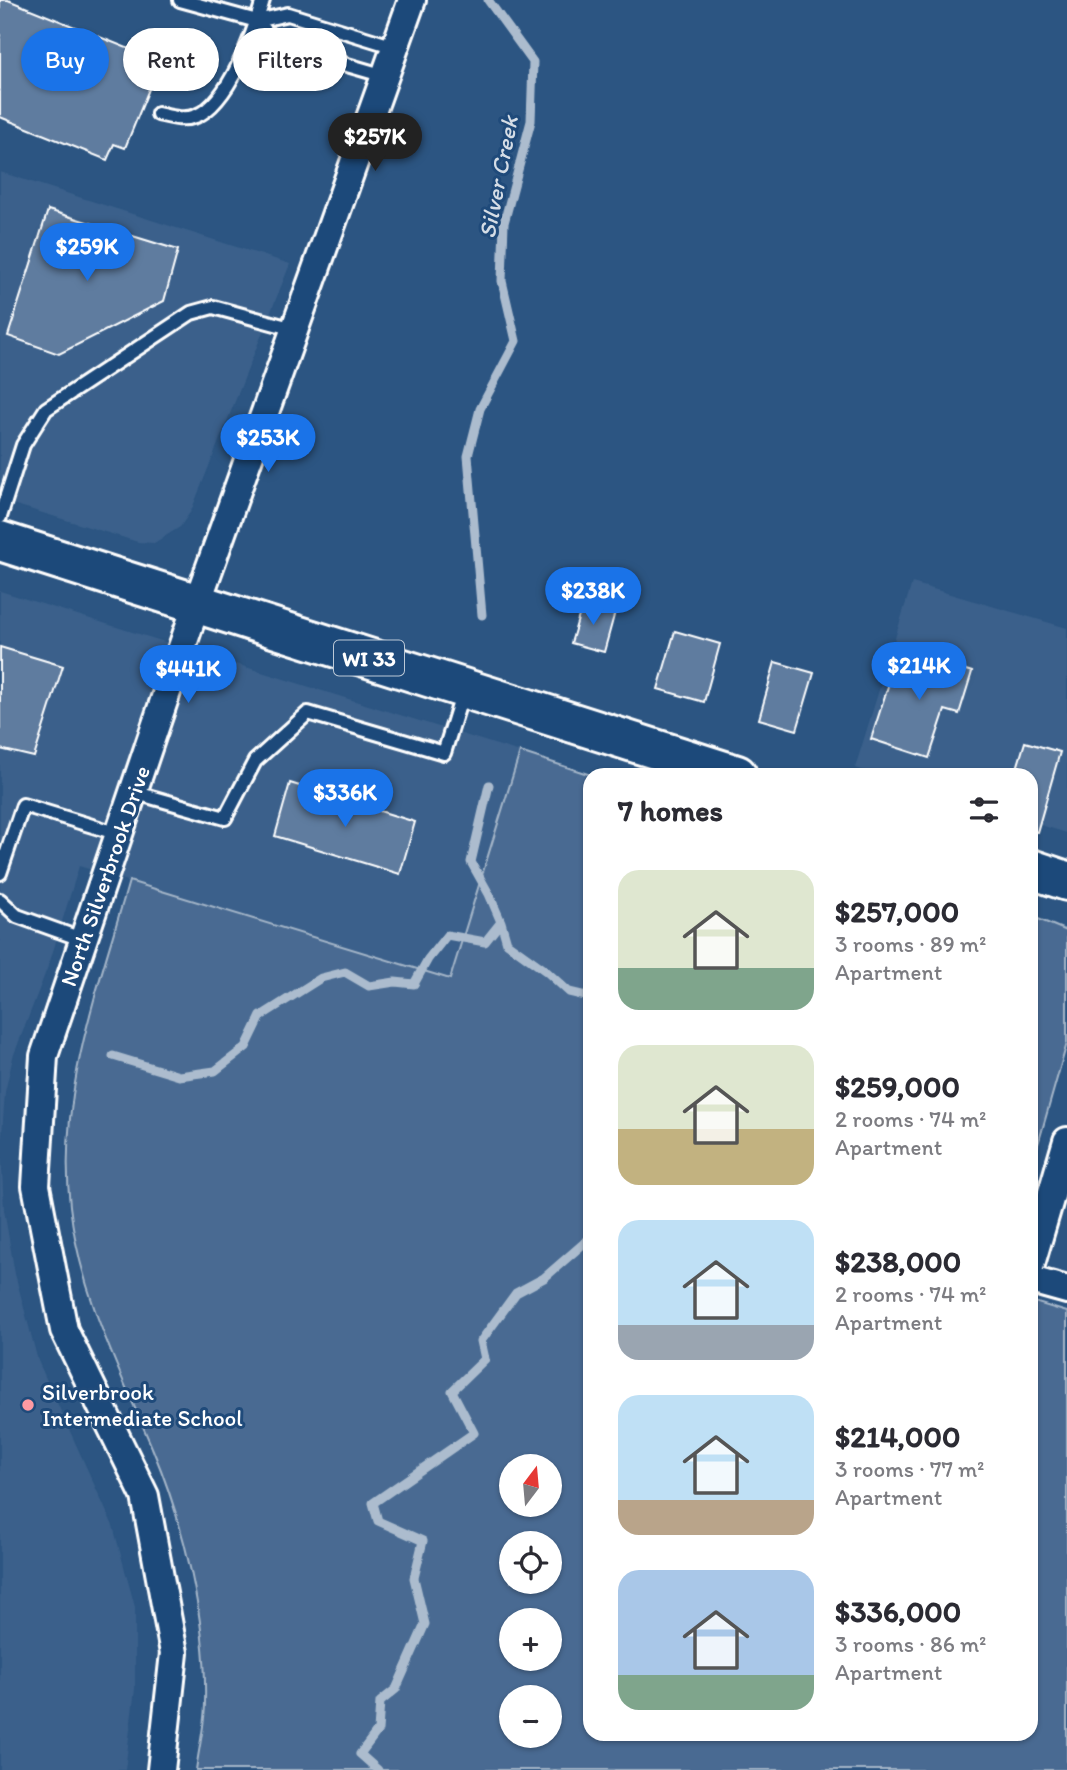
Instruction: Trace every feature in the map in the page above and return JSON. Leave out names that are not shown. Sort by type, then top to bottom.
[{"type":"main road","name":"WI 33","points":[[0,541],[715,768]]},
{"type":"main road","points":[[1038,871],[1067,881]]},
{"type":"street","name":"North Silverbrook Drive","points":[[161,1770],[174,1653],[145,1496],[64,1330],[36,1186],[44,1056],[197,603],[412,0]]},
{"type":"street","points":[[1038,1240],[1067,1141]]},
{"type":"street","points":[[1038,1282],[1067,1290]]},
{"type":"lane","points":[[180,0],[257,21],[288,14],[395,47]]},
{"type":"lane","points":[[158,114],[181,119],[198,115],[212,103],[239,68],[262,0]]},
{"type":"lane","points":[[257,21],[278,45],[385,76]]},
{"type":"lane","points":[[0,517],[23,445],[46,409],[191,313],[213,307],[294,329]]},
{"type":"lane","points":[[133,792],[225,818],[255,761],[309,713],[444,752],[465,688]]},
{"type":"lane","points":[[0,873],[23,806],[119,834]]},
{"type":"lane","points":[[0,900],[17,916],[84,940]]},
{"type":"shaded area","points":[[0,172],[290,264],[191,511],[180,527],[154,543],[138,542],[0,500]]},
{"type":"shaded area","points":[[912,583],[1067,628],[1067,833],[1038,824],[1038,768],[855,768]]},
{"type":"shaded area","points":[[0,591],[520,752],[450,980],[79,866],[50,961],[13,1057],[5,1092],[1,1149],[4,1210],[15,1274],[38,1361],[113,1526],[135,1607],[135,1689],[125,1770],[0,1770]]},
{"type":"shaded area","points":[[520,752],[583,772],[583,1741],[1038,1741],[1038,1303],[1067,1312],[1067,1770],[196,1770],[204,1719],[205,1671],[198,1606],[184,1541],[153,1450],[102,1331],[82,1270],[70,1206],[70,1123],[83,1041],[129,881],[450,979]]},
{"type":"shaded area","points":[[1038,919],[1067,931],[1067,1043],[1038,1144]]},
{"type":"building","points":[[0,0],[8,0],[77,28],[21,28],[21,91],[109,91],[109,41],[123,46],[123,91],[148,91],[125,148],[114,144],[107,160],[0,117]]},
{"type":"building","points":[[48,210],[178,250],[164,301],[59,354],[8,336]]},
{"type":"building","points":[[583,602],[615,612],[604,652],[571,643]]},
{"type":"building","points":[[675,631],[720,644],[704,702],[658,689]]},
{"type":"building","points":[[0,647],[63,666],[34,757],[0,749]]},
{"type":"building","points":[[900,649],[972,672],[959,714],[945,710],[929,758],[871,739]]},
{"type":"building","points":[[775,662],[814,673],[797,730],[759,719]]},
{"type":"building","points":[[1025,742],[1060,752],[1038,829],[1038,768],[1017,768]]},
{"type":"building","points":[[290,783],[415,822],[400,874],[275,836]]},
{"type":"waterway","name":"Silver Creek","points":[[482,615],[468,456],[480,409],[516,341],[502,281],[504,223],[531,121],[533,62],[488,0]]},
{"type":"waterway","name":"Silver Creek","points":[[113,1056],[179,1076],[215,1071],[246,1047],[261,1016],[321,978],[345,972],[369,986],[395,982],[414,984],[428,959],[447,935],[485,942],[501,922],[471,862],[489,785]]},
{"type":"waterway","points":[[501,922],[507,943],[546,971],[569,992],[583,995]]},
{"type":"waterway","points":[[378,1770],[360,1754],[378,1730],[380,1702],[396,1689],[425,1624],[414,1578],[423,1541],[378,1521],[373,1503],[474,1433],[452,1391],[485,1359],[481,1341],[516,1293],[544,1278],[583,1244]]},
{"type":"place","name":"Silverbrook Intermediate School","points":[[28,1405]]}]
